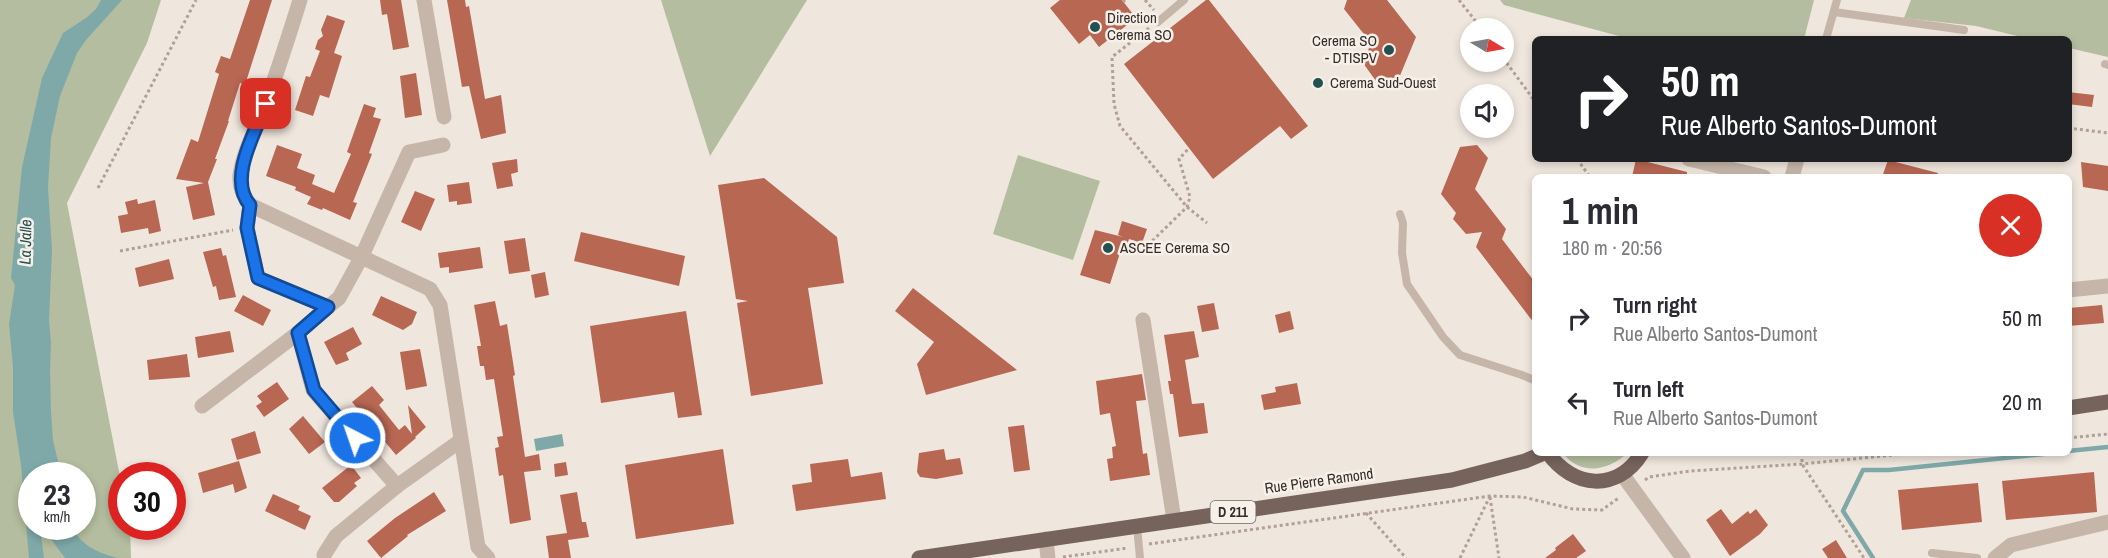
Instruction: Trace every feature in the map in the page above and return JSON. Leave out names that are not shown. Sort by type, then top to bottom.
[{"type":"main road","points":[[2072,407],[2108,402]]},
{"type":"main road","name":"Rue Pierre Ramond","points":[[919,558],[1452,480],[1538,456]]},
{"type":"main road","points":[[1549,456],[1564,471],[1588,481],[1606,480],[1622,474],[1636,463],[1640,456]]},
{"type":"street","points":[[300,0],[242,170],[241,188],[250,205],[430,289],[440,305],[478,547],[488,558]]},
{"type":"street","points":[[424,0],[444,117]]},
{"type":"street","points":[[202,406],[298,333],[339,298],[409,152],[443,145]]},
{"type":"street","points":[[1702,162],[1752,174]]},
{"type":"street","points":[[250,205],[247,228],[258,278],[328,307]]},
{"type":"street","points":[[2072,290],[2108,286]]},
{"type":"street","points":[[1143,320],[1174,520]]},
{"type":"street","points":[[298,333],[314,390],[397,486]]},
{"type":"street","points":[[324,555],[336,536],[397,486],[460,441]]},
{"type":"street","points":[[1622,474],[1683,558]]},
{"type":"street","points":[[1995,558],[2011,545],[2108,522]]},
{"type":"street","points":[[1046,539],[1048,558]]},
{"type":"lane","points":[[1158,22],[1184,0]]},
{"type":"lane","points":[[1827,36],[1837,0]]},
{"type":"lane","points":[[1834,12],[1964,30]]},
{"type":"lane","points":[[1400,214],[1403,224],[1402,253],[1407,284],[1443,337],[1460,355],[1532,379]]},
{"type":"lane","points":[[1137,526],[1140,558]]},
{"type":"lane","points":[[1932,553],[1977,558]]},
{"type":"path","points":[[98,188],[196,0]]},
{"type":"path","points":[[1459,0],[1473,18]]},
{"type":"path","points":[[1158,22],[1112,57],[1114,104],[1120,126],[1187,207],[1207,223]]},
{"type":"path","points":[[1513,72],[1532,97]]},
{"type":"path","points":[[2072,128],[2108,133]]},
{"type":"path","points":[[1148,245],[1187,207],[1190,197],[1179,159],[1189,148]]},
{"type":"path","points":[[120,251],[247,228]]},
{"type":"path","points":[[2072,438],[2108,434]]},
{"type":"path","points":[[1802,456],[1802,464],[1864,558]]},
{"type":"path","points":[[1058,558],[1490,496],[1523,497],[1573,509],[1602,510],[1649,477],[1690,471],[1883,456]]},
{"type":"path","points":[[1460,558],[1490,496]]},
{"type":"path","points":[[1490,496],[1499,558]]},
{"type":"path","points":[[1366,513],[1406,558]]},
{"type":"green space","points":[[0,0],[161,0],[147,43],[67,203],[117,462],[108,462],[108,540],[130,540],[131,558],[0,558]]},
{"type":"green space","points":[[661,0],[807,0],[710,156]]},
{"type":"green space","points":[[1500,0],[1814,0],[1805,36],[1619,36],[1504,5]]},
{"type":"green space","points":[[1911,0],[2108,0],[2108,57],[2072,49],[2072,36],[2018,36],[1976,26],[1904,18]]},
{"type":"green space","points":[[1018,155],[1100,181],[1073,260],[993,234]]},
{"type":"green space","points":[[1566,456],[1624,456],[1612,464],[1595,468],[1586,468]]},
{"type":"water","name":"La Jalle","points":[[101,0],[122,0],[77,53],[60,96],[51,138],[48,187],[52,250],[49,320],[50,371],[53,440],[58,462],[21,462],[13,412],[13,367],[9,324],[15,285],[11,278],[22,167],[42,78],[63,33],[96,9]]},
{"type":"water","points":[[562,434],[564,446],[536,451],[534,439]]},
{"type":"water","points":[[27,540],[42,540],[44,558],[29,558]]},
{"type":"water","points":[[52,540],[81,540],[91,548],[118,558],[65,558]]},
{"type":"building","points":[[250,0],[272,0],[245,85],[240,83],[208,182],[215,215],[193,220],[186,187],[204,183],[176,179],[191,139],[198,142],[219,74],[215,72],[221,56],[230,59]]},
{"type":"building","points":[[380,0],[401,0],[409,47],[393,50],[387,14],[382,15]]},
{"type":"building","points":[[447,0],[465,0],[466,7],[469,6],[485,99],[501,95],[506,133],[481,139],[469,86],[462,87]]},
{"type":"building","name":"Direction Cerema SO","points":[[1060,0],[1122,0],[1136,18],[1099,47],[1090,35],[1079,44],[1050,8]]},
{"type":"building","points":[[1206,0],[1209,0],[1308,126],[1291,139],[1280,126],[1213,179],[1124,64]]},
{"type":"building","name":"Cerema SO - DTISPV","points":[[1347,0],[1387,0],[1416,37],[1399,78],[1376,81],[1363,63],[1371,43],[1344,9]]},
{"type":"building","points":[[327,15],[345,21],[334,53],[342,56],[329,98],[320,95],[313,116],[295,110],[306,76],[310,77],[320,51],[315,49],[318,40],[323,36],[321,30]]},
{"type":"building","points":[[416,73],[422,115],[405,118],[400,76]]},
{"type":"building","points":[[2072,92],[2094,95],[2092,107],[2072,104]]},
{"type":"building","points":[[364,104],[376,108],[373,117],[381,119],[369,153],[372,154],[353,202],[357,203],[350,220],[323,208],[322,210],[307,204],[311,197],[295,190],[296,187],[266,176],[277,145],[302,154],[297,168],[315,175],[312,184],[334,193],[351,154],[347,152]]},
{"type":"building","points":[[1477,145],[1488,158],[1475,189],[1506,229],[1502,239],[1532,278],[1532,320],[1476,247],[1482,232],[1466,234],[1453,219],[1456,213],[1441,194],[1460,147]]},
{"type":"building","points":[[517,159],[518,172],[511,174],[513,186],[497,189],[492,163]]},
{"type":"building","points":[[1635,162],[1648,162],[1687,172],[1687,174],[1633,174]]},
{"type":"building","points":[[1887,162],[1938,173],[1938,174],[1883,174]]},
{"type":"building","points":[[2081,162],[2108,166],[2108,191],[2083,187]]},
{"type":"building","points":[[764,178],[837,237],[844,283],[808,288],[823,384],[751,396],[737,303],[748,301],[736,299],[718,185]]},
{"type":"building","points":[[469,182],[472,203],[457,205],[457,201],[449,202],[447,185]]},
{"type":"building","points":[[415,191],[435,199],[421,231],[401,222]]},
{"type":"building","points":[[137,199],[138,204],[155,200],[161,231],[149,234],[148,228],[121,233],[118,216],[128,214],[125,202]]},
{"type":"building","name":"ASCEE Cerema SO","points":[[1122,221],[1147,229],[1142,243],[1129,239],[1124,254],[1120,253],[1110,284],[1080,275],[1095,230],[1123,237],[1118,235]]},
{"type":"building","points":[[581,232],[685,256],[679,286],[574,261]]},
{"type":"building","points":[[525,238],[530,271],[509,274],[504,241]]},
{"type":"building","points":[[480,247],[483,268],[449,273],[449,267],[440,268],[438,253]]},
{"type":"building","points":[[221,248],[223,256],[226,255],[236,297],[219,300],[203,252]]},
{"type":"building","points":[[169,259],[174,279],[139,287],[135,268]]},
{"type":"building","points":[[545,272],[549,295],[535,298],[531,275]]},
{"type":"building","points":[[913,288],[1017,370],[926,395],[917,364],[934,342],[895,311]]},
{"type":"building","points":[[243,295],[271,310],[263,326],[234,311]]},
{"type":"building","points":[[381,296],[417,312],[412,324],[403,330],[372,315]]},
{"type":"building","points":[[495,301],[500,326],[507,324],[525,457],[539,454],[541,470],[524,472],[531,520],[510,524],[503,475],[499,476],[495,448],[499,447],[497,437],[503,436],[494,379],[486,380],[484,366],[480,366],[477,346],[481,346],[474,305]]},
{"type":"building","points":[[1214,303],[1219,329],[1202,332],[1197,306]]},
{"type":"building","points":[[2102,305],[2104,323],[2072,326],[2072,308]]},
{"type":"building","points":[[686,311],[702,415],[678,418],[674,392],[601,403],[590,326]]},
{"type":"building","points":[[1290,311],[1294,329],[1279,333],[1275,315]]},
{"type":"building","points":[[353,327],[362,344],[346,353],[349,360],[336,365],[324,342]]},
{"type":"building","points":[[230,331],[234,352],[198,358],[195,337]]},
{"type":"building","points":[[1194,331],[1199,357],[1185,360],[1192,404],[1204,403],[1208,433],[1179,437],[1173,394],[1170,394],[1168,381],[1171,381],[1164,335]]},
{"type":"building","points":[[420,349],[427,386],[406,390],[400,352]]},
{"type":"building","points":[[187,354],[190,377],[149,380],[147,360]]},
{"type":"building","points":[[1142,374],[1146,400],[1136,401],[1143,454],[1147,453],[1150,475],[1110,481],[1107,459],[1113,458],[1112,447],[1116,446],[1110,413],[1100,415],[1096,381]]},
{"type":"building","points":[[277,382],[289,399],[264,417],[256,406],[262,402],[257,396]]},
{"type":"building","points":[[1297,383],[1301,404],[1264,410],[1261,395],[1276,392],[1275,387]]},
{"type":"building","points":[[372,386],[384,400],[379,405],[399,430],[405,425],[412,434],[408,405],[426,427],[396,455],[352,402]]},
{"type":"building","points":[[303,416],[325,442],[309,454],[289,429]]},
{"type":"building","points":[[1024,425],[1030,470],[1014,472],[1008,427]]},
{"type":"building","points":[[255,431],[261,453],[237,460],[231,439]]},
{"type":"building","points":[[723,449],[734,524],[636,539],[625,465]]},
{"type":"building","points":[[944,449],[946,460],[960,458],[963,474],[936,479],[920,477],[917,472],[919,453]]},
{"type":"building","points":[[848,459],[851,477],[882,472],[886,499],[796,511],[792,485],[812,482],[810,464]]},
{"type":"building","points":[[239,461],[247,488],[235,493],[233,484],[203,493],[198,473]]},
{"type":"building","points":[[566,462],[568,475],[555,477],[554,464]]},
{"type":"building","points":[[351,465],[361,478],[354,483],[357,486],[339,502],[334,502],[322,488]]},
{"type":"building","points":[[2094,472],[2097,512],[2006,520],[2002,481]]},
{"type":"building","points":[[1978,483],[1982,522],[1902,530],[1898,490]]},
{"type":"building","points":[[434,492],[446,511],[407,535],[381,558],[367,541],[395,518]]},
{"type":"building","points":[[577,492],[582,522],[586,522],[589,537],[568,540],[571,558],[549,558],[546,536],[567,533],[560,495]]},
{"type":"building","points":[[273,494],[300,506],[298,510],[311,516],[305,530],[265,511]]},
{"type":"building","points":[[1721,509],[1732,524],[1748,511],[1750,514],[1756,509],[1768,525],[1760,534],[1730,556],[1706,520]]},
{"type":"building","points":[[1573,534],[1586,551],[1576,558],[1545,558],[1556,550],[1555,548]]},
{"type":"building","points":[[1836,540],[1847,558],[1828,558],[1822,549]]},
{"type":"waterway","points":[[2072,451],[2108,447]]},
{"type":"waterway","points":[[1873,558],[1843,511],[1863,470],[1889,470],[2024,456]]},
{"type":"place","name":"Direction Cerema SO","points":[[1095,27]]},
{"type":"place","name":"Cerema SO - DTISPV","points":[[1389,50]]},
{"type":"place","name":"Cerema Sud-Ouest","points":[[1318,83]]},
{"type":"place","name":"ASCEE Cerema SO","points":[[1108,248]]},
{"type":"route","points":[[266,104],[240,176],[241,188],[250,205],[247,228],[258,278],[328,307],[298,333],[314,390],[355,438]]}]
